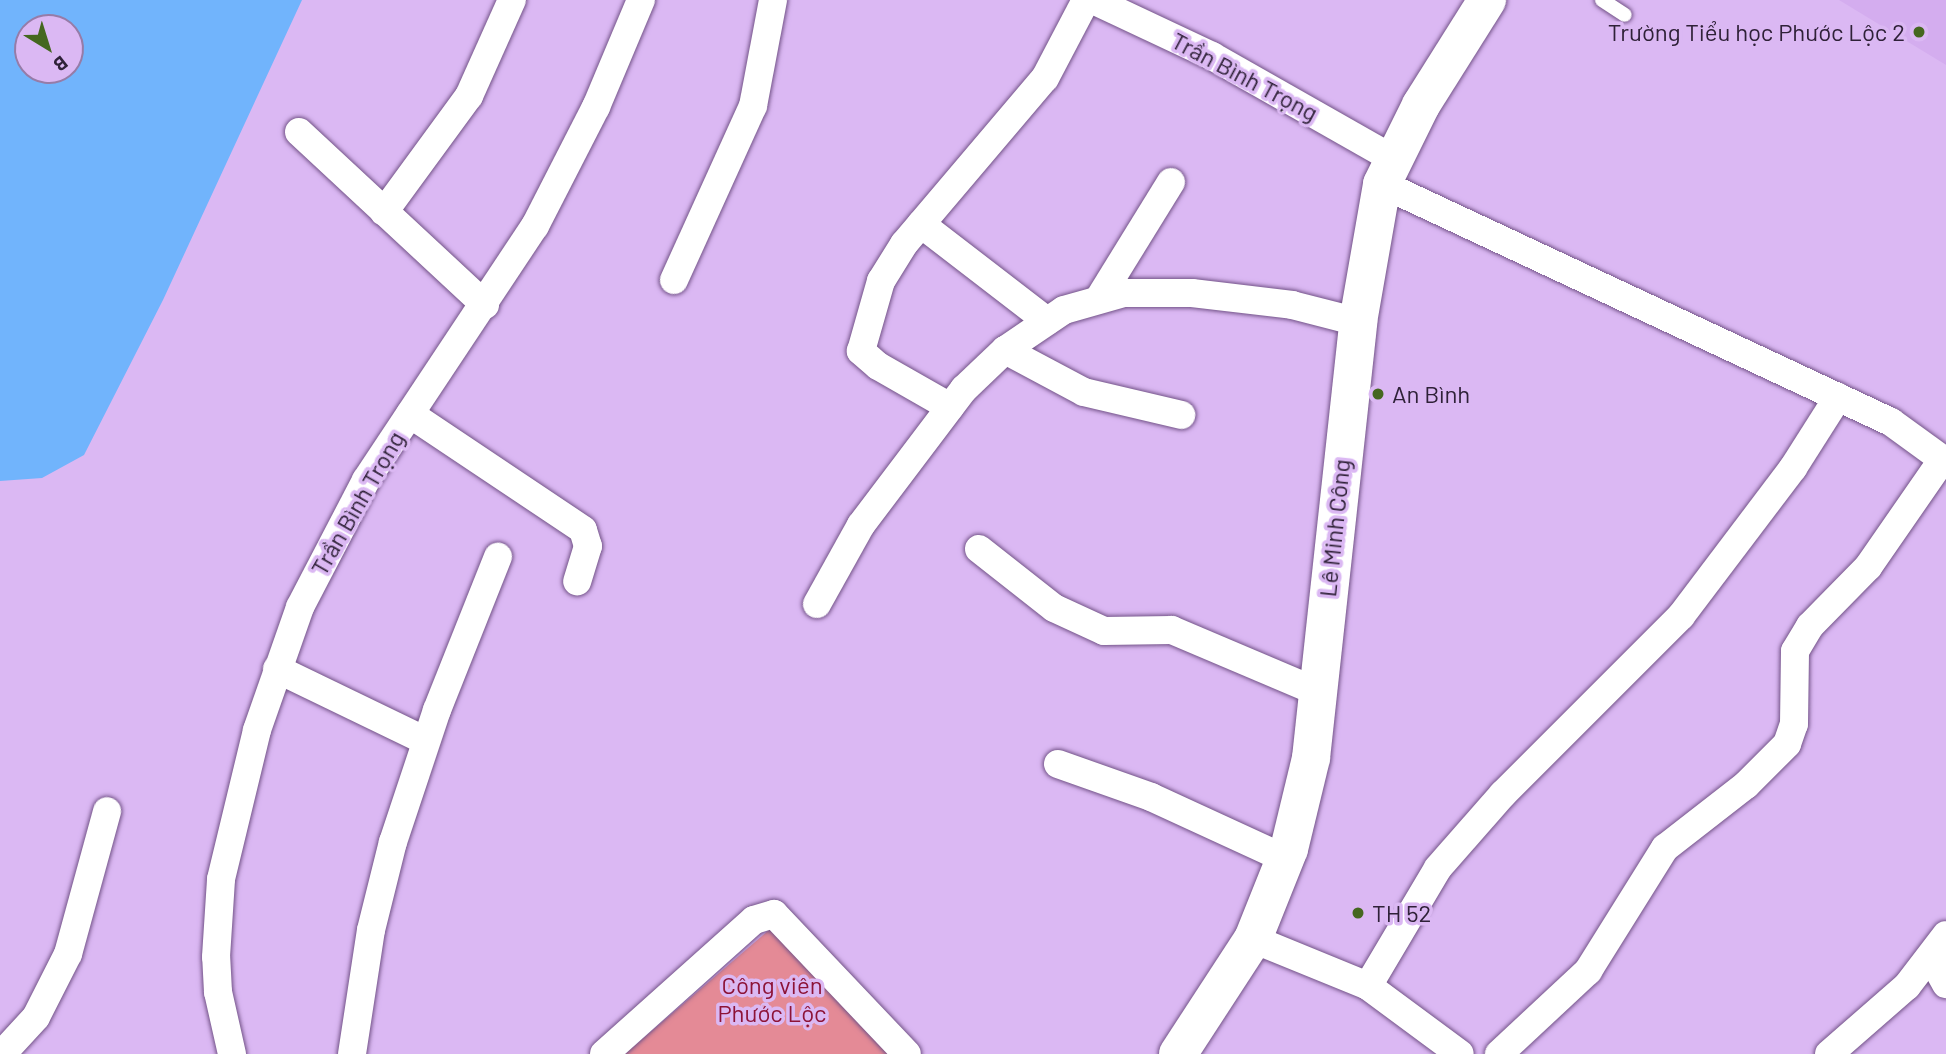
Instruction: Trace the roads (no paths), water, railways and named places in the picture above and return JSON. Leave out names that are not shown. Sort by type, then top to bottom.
[{"type":"main road","name":"Lê Minh Công","points":[[1178,1054],[1253,939],[1286,859],[1307,780],[1358,323],[1387,172],[1487,0]]},
{"type":"street","points":[[384,212],[469,96],[512,0]]},
{"type":"street","name":"Trần Bình Trọng","points":[[232,1054],[218,992],[216,957],[221,879],[227,841],[277,669],[318,569],[410,414],[514,263],[556,187],[641,0]]},
{"type":"street","points":[[674,280],[753,106],[773,0]]},
{"type":"street","points":[[950,407],[878,366],[861,351],[881,281],[921,225],[1045,78],[1086,0]]},
{"type":"street","name":"Trần Bình Trọng","points":[[1093,0],[1212,56],[1387,172],[1891,422],[1944,461]]},
{"type":"street","points":[[299,132],[485,305]]},
{"type":"street","points":[[1100,297],[1171,182]]},
{"type":"street","points":[[921,225],[1046,321]]},
{"type":"street","points":[[817,604],[861,525],[950,407],[1005,350],[1046,321],[1100,297],[1154,293],[1221,296],[1292,305],[1358,323]]},
{"type":"street","points":[[1005,350],[1084,392],[1181,415]]},
{"type":"street","points":[[1368,986],[1438,868],[1503,794],[1681,616],[1793,468],[1838,397]]},
{"type":"street","points":[[410,414],[583,530],[588,546],[577,581]]},
{"type":"street","points":[[1499,1054],[1588,971],[1665,848],[1746,785],[1787,744],[1794,724],[1795,651],[1810,626],[1868,568],[1944,461]]},
{"type":"street","points":[[979,549],[1054,608],[1104,631],[1172,630],[1318,692]]},
{"type":"street","points":[[352,1054],[380,886],[426,741],[498,557]]},
{"type":"street","points":[[277,669],[426,741]]},
{"type":"street","points":[[1058,764],[1151,797],[1286,859]]},
{"type":"street","points":[[2,1054],[36,1017],[68,954],[107,811]]},
{"type":"street","points":[[604,1054],[754,920],[774,914],[907,1054]]},
{"type":"street","points":[[1253,939],[1368,986],[1460,1054]]},
{"type":"street","points":[[1938,946],[1946,984]]},
{"type":"street","points":[[1829,1054],[1907,986],[1938,946]]},
{"type":"lane","points":[[1602,0],[1625,15]]},
{"type":"water","points":[[0,0],[302,0],[163,300],[84,455],[42,478],[0,481]]},
{"type":"place","name":"Trường Tiểu học Phước Lộc 2","points":[[1919,32]]},
{"type":"place","name":"An Bình","points":[[1378,394]]},
{"type":"place","name":"TH 52","points":[[1358,913]]},
{"type":"park label","name":"Công viên Phước Lộc","points":[[772,999]]}]
